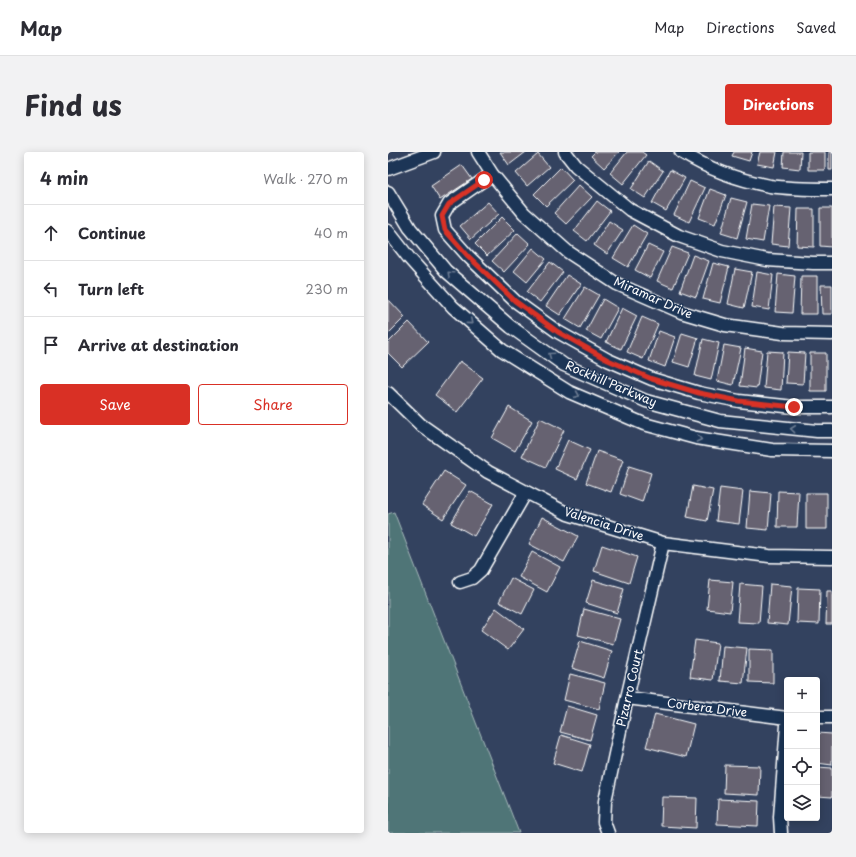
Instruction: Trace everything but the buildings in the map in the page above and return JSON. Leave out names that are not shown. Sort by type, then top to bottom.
[{"type":"street","points":[[388,169],[434,152]]},
{"type":"street","name":"Miramar Drive","points":[[478,152],[492,174],[524,214],[568,252],[617,284],[681,312],[726,325],[783,333],[832,334]]},
{"type":"street","points":[[565,152],[576,166],[630,210],[679,236],[722,251],[767,260],[832,263]]},
{"type":"street","points":[[681,152],[695,162],[733,177],[771,186],[832,189]]},
{"type":"street","points":[[492,174],[449,204],[442,216],[445,230],[468,256],[515,301],[558,332],[608,360],[640,374],[699,393],[739,401],[786,406],[832,407]]},
{"type":"street","name":"Rockhill Parkway","points":[[388,192],[410,228],[446,271],[510,327],[564,365],[646,401],[720,421],[817,431],[832,431]]},
{"type":"street","name":"Rockhill Parkway","points":[[388,231],[409,258],[453,307],[502,350],[569,392],[644,424],[696,438],[772,450],[832,452]]},
{"type":"street","name":"Valencia Drive","points":[[388,393],[421,425],[488,472],[568,514],[663,543],[769,556],[832,557]]},
{"type":"street","points":[[460,582],[472,578],[481,570],[526,492]]},
{"type":"street","name":"Pizarro Court","points":[[608,833],[604,822],[605,801],[663,543]]},
{"type":"street","name":"Corbera Drive","points":[[627,698],[784,718]]},
{"type":"street","points":[[820,717],[832,717]]},
{"type":"street","points":[[781,833],[780,817],[785,749]]},
{"type":"green space","points":[[394,512],[519,833],[388,833],[388,514]]},
{"type":"route","points":[[484,180],[449,204],[442,216],[445,230],[468,256],[515,301],[558,332],[608,360],[652,379],[699,393],[739,401],[794,407]]}]
